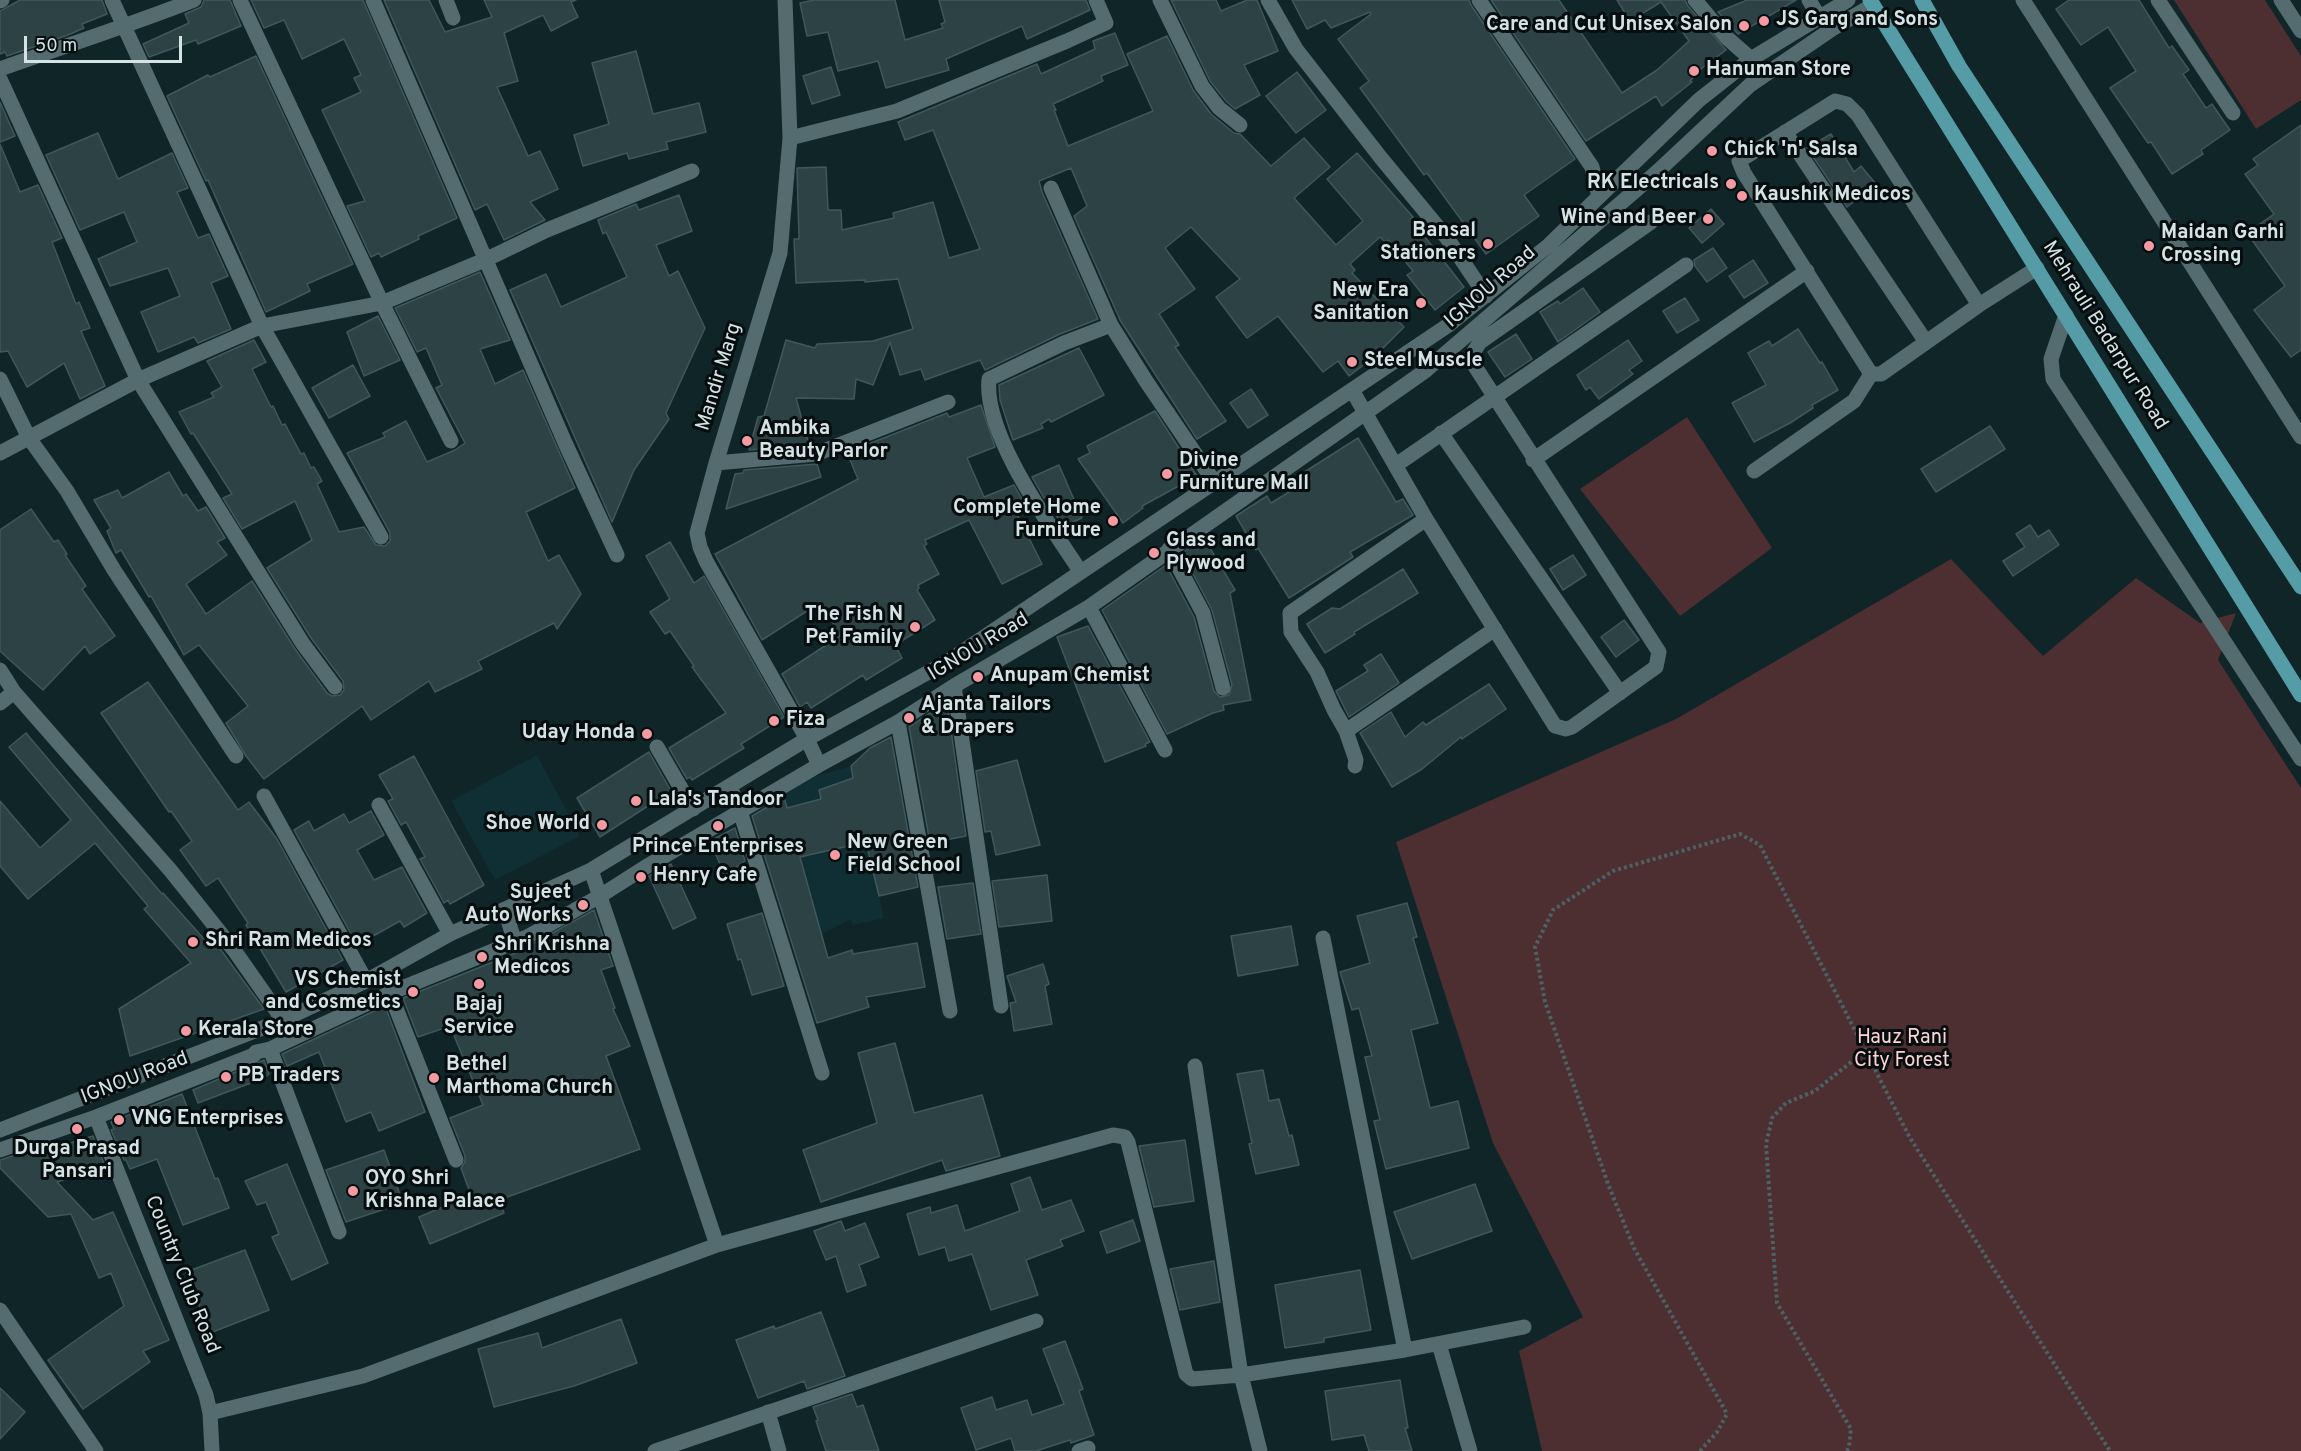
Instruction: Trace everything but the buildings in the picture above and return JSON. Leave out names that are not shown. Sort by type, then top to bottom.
[{"type":"main road","name":"Mehrauli Badarpur Road","points":[[1922,0],[1959,66],[2301,587]]},
{"type":"main road","name":"Mehrauli Badarpur Road","points":[[1872,2],[2301,695]]},
{"type":"street","points":[[112,0],[262,326],[381,537]]},
{"type":"street","points":[[0,69],[124,27],[194,0]]},
{"type":"street","points":[[240,0],[382,303],[451,441]]},
{"type":"street","points":[[373,0],[566,445],[617,555]]},
{"type":"street","points":[[446,0],[453,18]]},
{"type":"street","name":"Mandir Marg","points":[[785,0],[790,138],[780,253],[716,463],[698,532],[700,547],[807,739],[819,765]]},
{"type":"street","points":[[790,138],[897,111],[1067,41],[1106,23],[1096,0]]},
{"type":"street","points":[[1160,0],[1210,98],[1240,125]]},
{"type":"street","points":[[1268,0],[1296,49],[1381,158],[1448,238],[1486,296]]},
{"type":"street","points":[[1479,0],[1592,167],[1599,197]]},
{"type":"street","points":[[1695,0],[1726,37],[1751,59]]},
{"type":"street","points":[[1809,0],[1819,17]]},
{"type":"street","name":"IGNOU Road","points":[[0,1130],[283,1020],[366,981],[450,934],[591,870],[807,739],[947,662],[1352,390],[1486,296],[1549,245],[1700,100],[1751,59],[1848,0]]},
{"type":"street","points":[[2024,0],[2301,437]]},
{"type":"street","points":[[2158,0],[2233,113]]},
{"type":"street","points":[[2281,0],[2301,31]]},
{"type":"street","name":"IGNOU Road","points":[[0,1150],[96,1117],[254,1055],[256,1052],[270,1049],[390,993],[515,943],[600,896],[819,765],[898,722],[954,686],[1089,607],[1425,372],[1657,172],[1750,85],[1872,2]]},
{"type":"street","points":[[0,79],[138,380],[303,644],[335,687]]},
{"type":"street","points":[[1871,374],[1744,173],[1740,161],[1785,132],[1835,101],[1847,104],[1858,115],[1979,305]]},
{"type":"street","points":[[1785,132],[1926,342]]},
{"type":"street","points":[[0,453],[138,380],[262,326],[382,303],[487,259],[548,230],[692,171]]},
{"type":"street","points":[[1051,188],[1112,325],[1146,381],[1215,483]]},
{"type":"street","points":[[1352,390],[1426,519],[1555,726],[1566,729],[1572,727],[1656,667],[1659,652],[1533,460],[1471,356],[1480,342],[1651,222]]},
{"type":"street","points":[[1396,465],[1686,265]]},
{"type":"street","points":[[1871,374],[1881,374],[1979,305],[2037,268]]},
{"type":"street","points":[[1533,460],[1807,271]]},
{"type":"street","points":[[2066,315],[2051,360],[2053,379],[2301,759]]},
{"type":"street","points":[[1080,571],[1012,465],[992,411],[988,388],[989,379],[1064,343],[1112,325]]},
{"type":"street","points":[[1754,471],[1854,400],[1871,374]]},
{"type":"street","points":[[0,379],[29,438],[67,491],[114,570],[236,756]]},
{"type":"street","points":[[716,463],[816,454],[948,402]]},
{"type":"street","points":[[1441,434],[1620,693]]},
{"type":"street","points":[[1355,766],[1356,760],[1346,731],[1317,672],[1291,632],[1290,613],[1426,519]]},
{"type":"street","points":[[1169,549],[1203,613],[1223,688]]},
{"type":"street","points":[[1089,607],[1165,750]]},
{"type":"street","points":[[1346,731],[1495,629]]},
{"type":"street","points":[[0,670],[14,692],[171,872],[234,950],[283,1020]]},
{"type":"street","points":[[954,686],[1001,1006]]},
{"type":"street","points":[[0,703],[14,692]]},
{"type":"street","points":[[898,722],[950,1011]]},
{"type":"street","points":[[657,747],[693,809]]},
{"type":"street","points":[[730,787],[740,811],[822,1073]]},
{"type":"street","points":[[264,796],[366,981]]},
{"type":"street","points":[[380,805],[450,934]]},
{"type":"street","points":[[591,870],[717,1245]]},
{"type":"street","points":[[505,909],[515,943]]},
{"type":"street","points":[[1323,938],[1405,1350]]},
{"type":"street","points":[[390,993],[456,1160]]},
{"type":"street","points":[[270,1049],[339,1232]]},
{"type":"street","points":[[1195,1066],[1241,1375],[1260,1451]]},
{"type":"street","name":"Country Club Road","points":[[96,1117],[206,1395],[210,1413],[212,1451]]},
{"type":"street","points":[[210,1413],[363,1376],[717,1245],[1113,1135],[1125,1137],[1128,1142],[1186,1374],[1192,1379],[1241,1375],[1405,1350],[1524,1327]]},
{"type":"street","points":[[0,1310],[96,1451]]},
{"type":"street","points":[[655,1451],[1036,1321]]},
{"type":"street","points":[[1439,1344],[1470,1451]]},
{"type":"street","points":[[768,1412],[779,1451]]},
{"type":"path","points":[[1700,1451],[1717,1432],[1727,1414],[1634,1248],[1608,1184],[1545,1002],[1535,947],[1552,910],[1613,871],[1740,834],[1760,845],[1910,1138],[2110,1451]]},
{"type":"path","points":[[1847,1451],[1851,1429],[1777,1303],[1766,1144],[1772,1118],[1786,1103],[1815,1091],[1865,1051]]},
{"type":"shaded area","points":[[537,755],[580,836],[495,880],[451,801]]},
{"type":"shaded area","name":"New Green Field School","points":[[851,766],[884,918],[853,925],[851,919],[822,934],[783,793],[813,777]]},
{"type":"green space","points":[[2174,0],[2265,0],[2301,56],[2301,100],[2256,129]]},
{"type":"green space","points":[[1687,417],[1772,548],[1680,616],[1580,489]]},
{"type":"green space","name":"Hauz Rani City Forest","points":[[1951,559],[2043,656],[2136,578],[2200,623],[2236,613],[2218,660],[2301,788],[2301,1451],[1542,1451],[1519,1351],[1583,1317],[1493,1143],[1396,842],[1676,719]]},
{"type":"place","name":"JS Garg and Sons","points":[[1764,21]]},
{"type":"place","name":"Care and Cut Unisex Salon","points":[[1744,26]]},
{"type":"place","name":"Hanuman Store","points":[[1694,71]]},
{"type":"place","name":"Chick 'n' Salsa","points":[[1712,151]]},
{"type":"place","name":"RK Electricals","points":[[1731,184]]},
{"type":"place","name":"Kaushik Medicos","points":[[1742,196]]},
{"type":"place","name":"Wine and Beer","points":[[1708,219]]},
{"type":"place","name":"Bansal Stationers","points":[[1488,244]]},
{"type":"place","name":"Maidan Garhi Crossing","points":[[2149,246]]},
{"type":"place","name":"New Era Sanitation","points":[[1421,303]]},
{"type":"place","name":"Steel Muscle","points":[[1352,362]]},
{"type":"place","name":"Ambika Beauty Parlor","points":[[747,441]]},
{"type":"place","name":"Divine Furniture Mall","points":[[1167,474]]},
{"type":"place","name":"Complete Home Furniture","points":[[1113,521]]},
{"type":"place","name":"Glass and Plywood","points":[[1154,553]]},
{"type":"place","name":"The Fish N Pet Family","points":[[915,627]]},
{"type":"place","name":"Anupam Chemist","points":[[978,677]]},
{"type":"place","name":"Ajanta Tailors & Drapers","points":[[909,718]]},
{"type":"place","name":"Fiza","points":[[774,721]]},
{"type":"place","name":"Uday Honda","points":[[647,734]]},
{"type":"place","name":"Lala's Tandoor","points":[[636,801]]},
{"type":"place","name":"Shoe World","points":[[602,825]]},
{"type":"place","name":"Prince Enterprises","points":[[718,826]]},
{"type":"place","name":"New Green Field School","points":[[835,855]]},
{"type":"place","name":"Henry Cafe","points":[[641,877]]},
{"type":"place","name":"Sujeet Auto Works","points":[[583,905]]},
{"type":"place","name":"Shri Ram Medicos","points":[[193,942]]},
{"type":"place","name":"Shri Krishna Medicos","points":[[482,957]]},
{"type":"place","name":"Bajaj Service","points":[[479,984]]},
{"type":"place","name":"VS Chemist and Cosmetics","points":[[413,992]]},
{"type":"place","name":"Kerala Store","points":[[186,1031]]},
{"type":"place","name":"PB Traders","points":[[226,1077]]},
{"type":"place","name":"Bethel Marthoma Church","points":[[434,1078]]},
{"type":"place","name":"VNG Enterprises","points":[[119,1120]]},
{"type":"place","name":"Durga Prasad Pansari","points":[[77,1129]]},
{"type":"place","name":"OYO Shri Krishna Palace","points":[[353,1191]]}]
